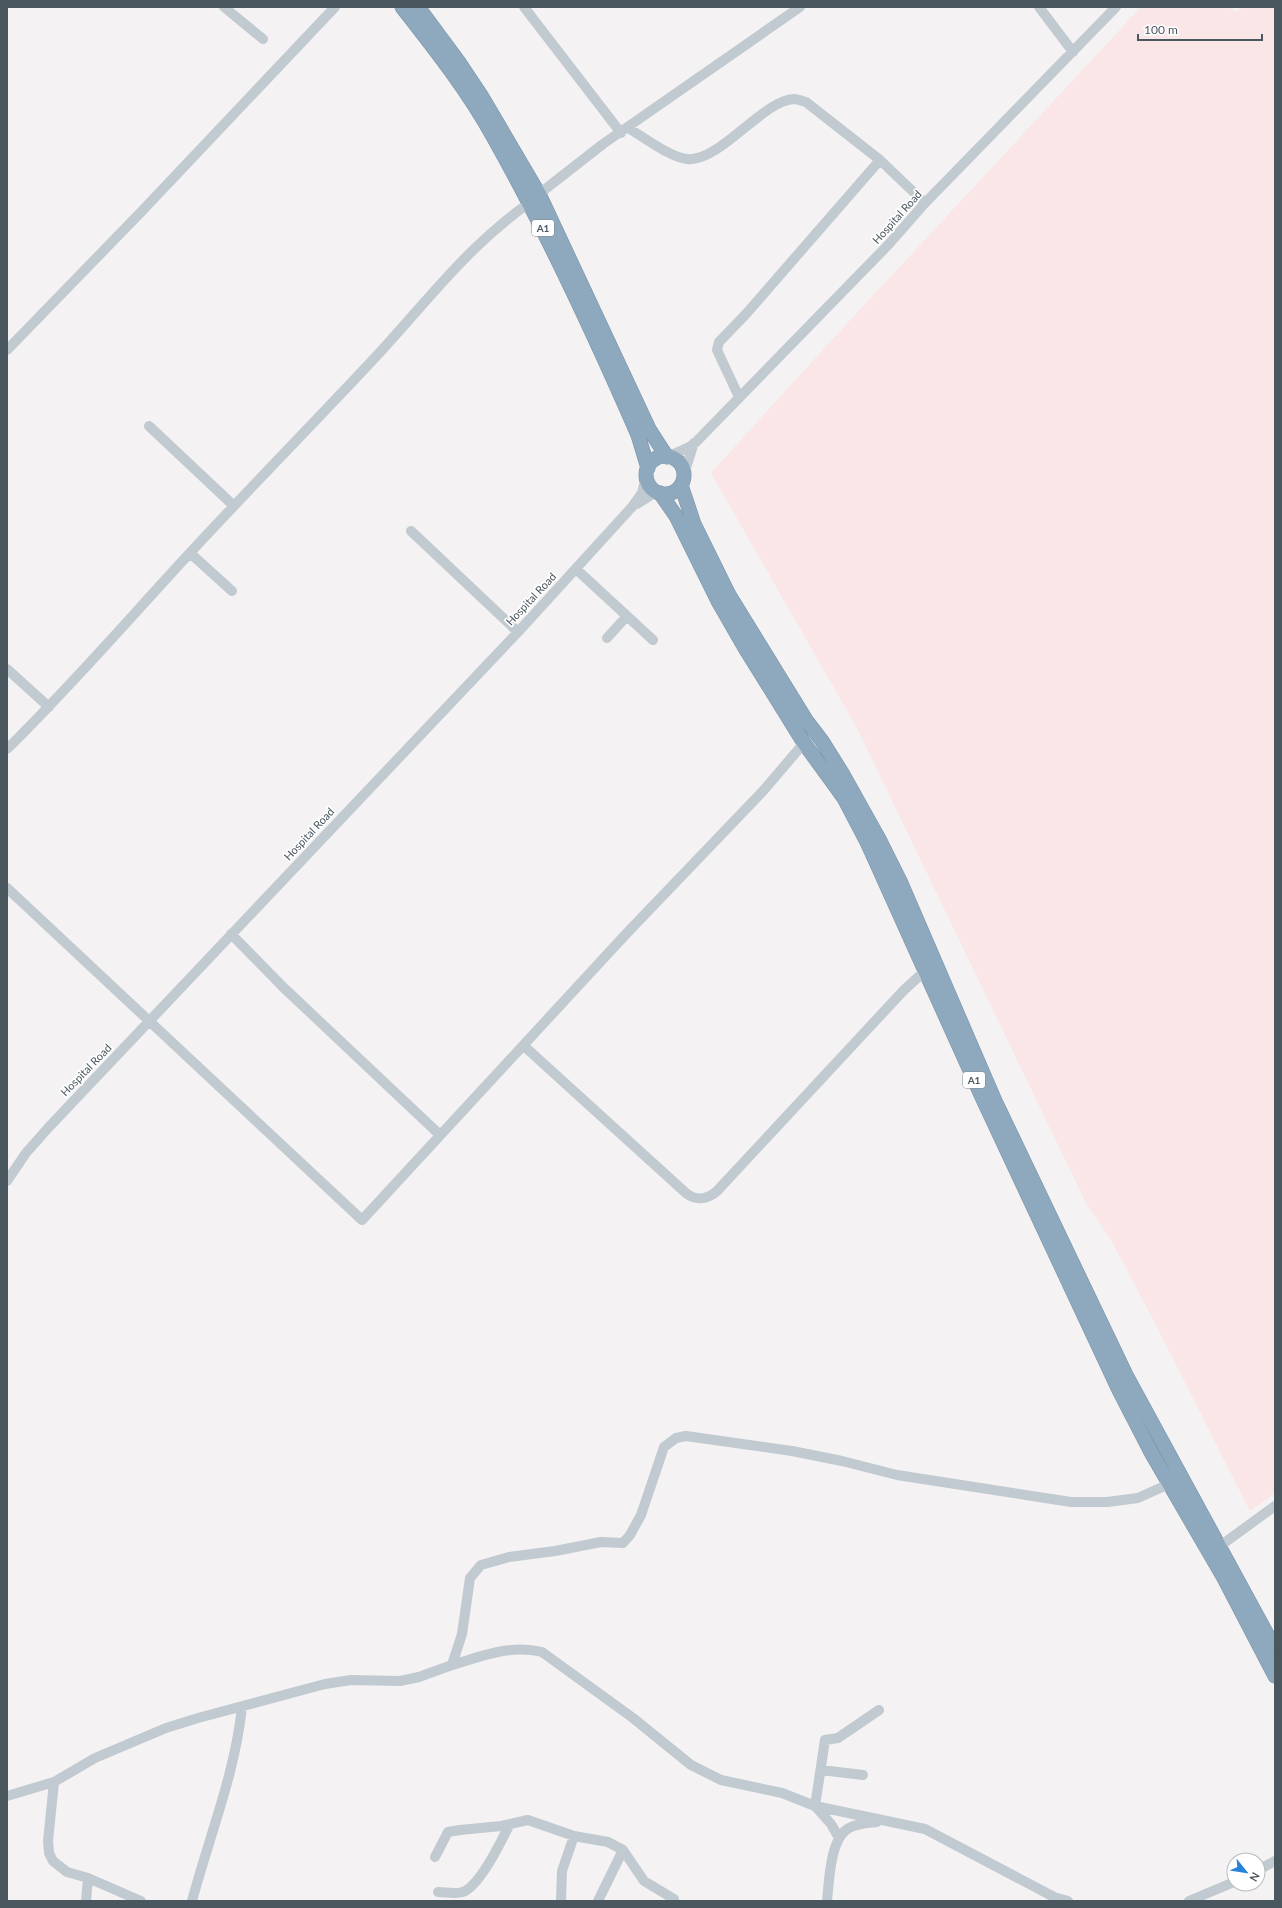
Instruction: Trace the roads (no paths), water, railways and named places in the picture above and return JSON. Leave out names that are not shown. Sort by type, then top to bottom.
[{"type":"highway","name":"A1","points":[[402,7],[448,66],[534,199],[564,272],[642,445],[647,473]]},
{"type":"highway","name":"A1","points":[[418,7],[482,97],[655,440],[670,455]]},
{"type":"highway","points":[[670,455],[678,462],[682,479],[673,492],[660,493],[649,486],[647,473],[657,458],[670,455]]},
{"type":"highway","name":"A1","points":[[682,479],[692,518],[729,595],[806,720],[822,741],[842,773],[883,848],[900,882],[996,1101],[1082,1284],[1153,1427],[1220,1546],[1275,1649]]},
{"type":"highway","name":"A1","points":[[660,493],[676,516],[722,608],[804,743],[844,798],[867,842],[926,970],[981,1095],[1119,1390],[1169,1484],[1224,1578],[1275,1676]]},
{"type":"street","points":[[224,7],[263,39]]},
{"type":"street","points":[[7,350],[142,211],[335,7]]},
{"type":"street","points":[[524,7],[624,130],[676,156],[688,159],[700,158],[717,148],[777,105],[794,99],[806,102],[880,160],[925,203]]},
{"type":"street","points":[[7,749],[49,707],[190,553],[371,362],[431,293],[472,249],[504,221],[603,144],[800,7]]},
{"type":"street","points":[[1040,7],[1073,52]]},
{"type":"street","name":"Hospital Road","points":[[695,443],[890,244],[925,203],[1116,7]]},
{"type":"street","points":[[739,397],[717,350],[719,342],[746,314],[880,160]]},
{"type":"street","points":[[149,426],[234,506]]},
{"type":"street","points":[[670,455],[684,450],[695,443]]},
{"type":"street","points":[[682,479],[695,443]]},
{"type":"street","points":[[632,508],[644,489],[647,473]]},
{"type":"street","points":[[632,508],[651,495],[660,493]]},
{"type":"street","name":"Hospital Road","points":[[7,1181],[26,1153],[49,1127],[518,632],[632,508]]},
{"type":"street","points":[[411,531],[518,632]]},
{"type":"street","points":[[190,553],[232,591]]},
{"type":"street","points":[[576,569],[653,640]]},
{"type":"street","points":[[607,638],[627,616]]},
{"type":"street","points":[[7,669],[49,707]]},
{"type":"street","points":[[7,888],[148,1022],[362,1220],[626,934],[763,791],[804,743]]},
{"type":"street","points":[[231,934],[284,987],[440,1135]]},
{"type":"street","points":[[524,1046],[687,1194],[696,1198],[706,1198],[717,1191],[904,990],[926,970]]},
{"type":"street","points":[[452,1665],[462,1634],[470,1578],[476,1568],[481,1565],[508,1557],[555,1551],[601,1542],[623,1543],[630,1535],[641,1515],[664,1447],[676,1438],[686,1436],[792,1451],[842,1461],[896,1476],[1071,1502],[1107,1502],[1138,1498],[1169,1484]]},
{"type":"street","points":[[1220,1546],[1275,1506]]},
{"type":"street","points":[[7,1796],[54,1782],[95,1758],[166,1728],[325,1684],[351,1680],[400,1681],[419,1677],[452,1665],[502,1650],[534,1650],[542,1652],[633,1718],[691,1765],[721,1780],[782,1793],[815,1806],[925,1830],[1054,1897],[1068,1901]]},
{"type":"street","points":[[192,1901],[228,1777],[239,1734],[242,1707]]},
{"type":"street","points":[[815,1806],[825,1740],[838,1738],[879,1710]]},
{"type":"street","points":[[821,1770],[862,1775]]},
{"type":"street","points":[[54,1782],[48,1841],[49,1853],[53,1861],[67,1872],[88,1878],[140,1901]]},
{"type":"street","points":[[815,1806],[831,1824],[839,1838]]},
{"type":"street","points":[[435,1856],[448,1832],[510,1824],[528,1820],[574,1836],[608,1842],[623,1850],[644,1882],[674,1899],[672,1901]]},
{"type":"street","points":[[826,1901],[833,1855],[839,1838],[848,1828],[862,1823],[887,1821]]},
{"type":"street","points":[[438,1892],[464,1891],[472,1886],[498,1848],[510,1824]]},
{"type":"street","points":[[561,1901],[562,1871],[574,1836]]},
{"type":"street","points":[[598,1901],[623,1850]]},
{"type":"street","points":[[1266,1866],[1275,1861]]},
{"type":"street","points":[[86,1901],[88,1878]]},
{"type":"street","points":[[1189,1901],[1226,1885]]}]
